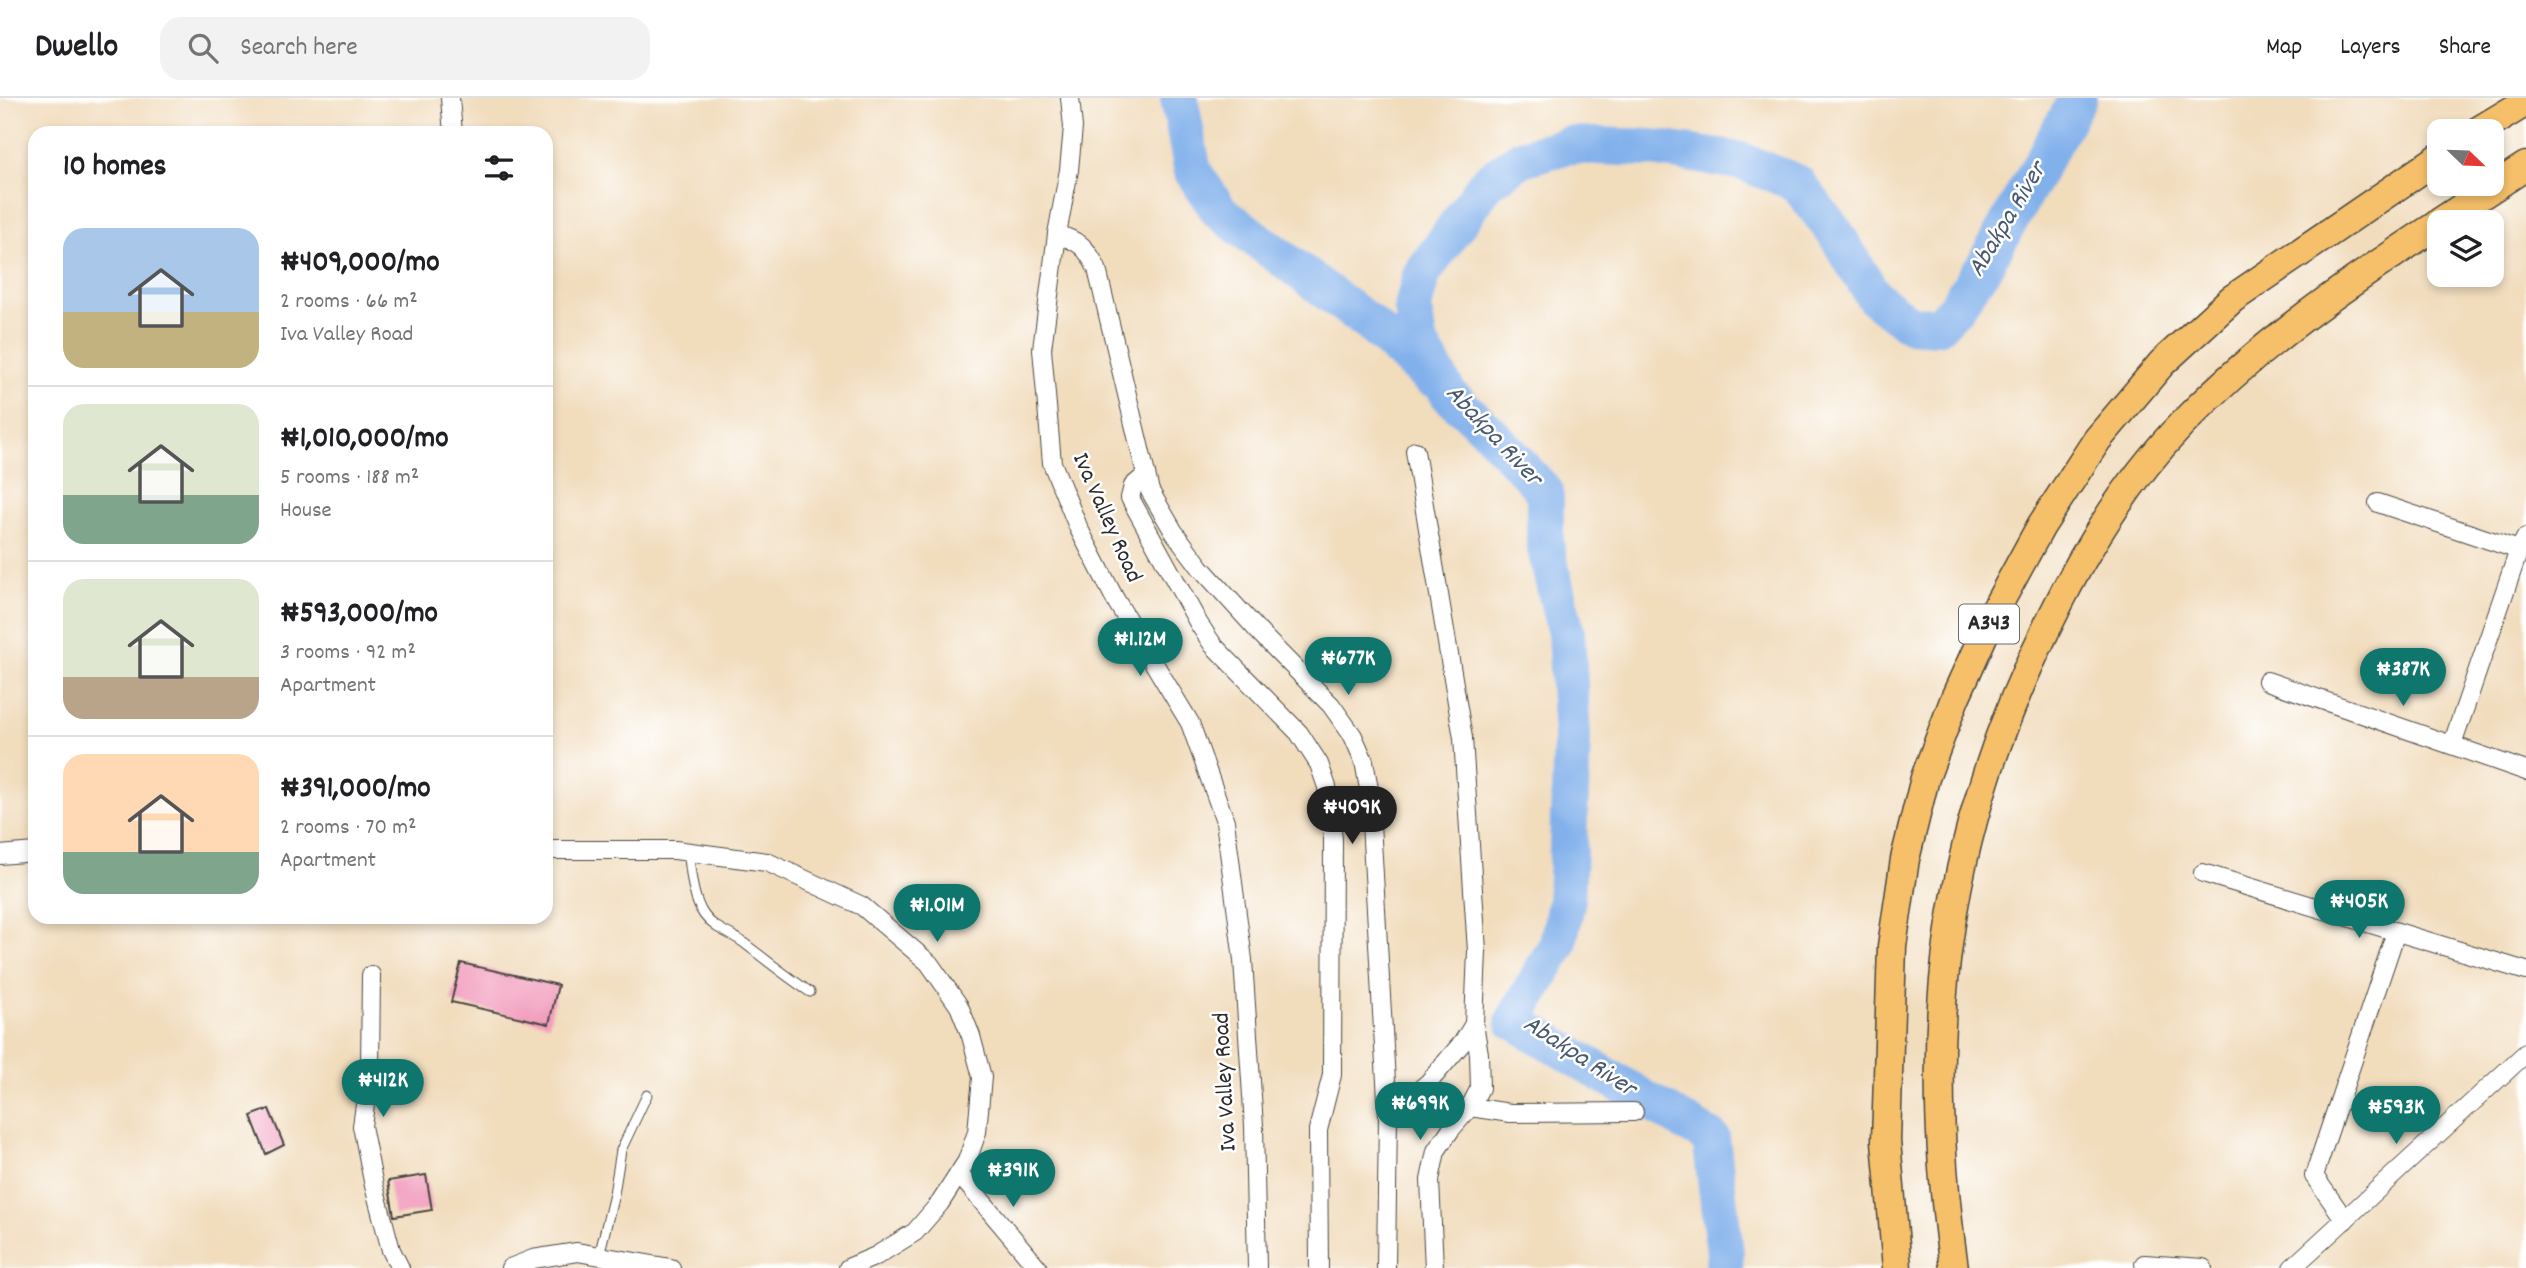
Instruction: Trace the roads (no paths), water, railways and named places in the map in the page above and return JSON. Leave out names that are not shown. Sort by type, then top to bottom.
[{"type":"highway","points":[[2498,119],[2526,102]]},
{"type":"highway","name":"A343","points":[[1897,1268],[1885,1141],[1892,946],[1905,859],[1925,778],[1955,698],[1993,614],[2040,526],[2097,440],[2162,363],[2232,299],[2427,166]]},
{"type":"highway","name":"A343","points":[[2460,210],[2526,166]]},
{"type":"highway","name":"A343","points":[[1954,1268],[1944,1202],[1939,1111],[1938,1032],[1946,943],[1964,848],[1986,771],[2029,661],[2070,581],[2120,499],[2179,427],[2239,368],[2309,311],[2427,232]]},
{"type":"street","points":[[450,98],[452,126]]},
{"type":"street","name":"Iva Valley Road","points":[[1070,98],[1073,127],[1069,170],[1057,234],[1042,349],[1052,463],[1079,529],[1115,599],[1189,723],[1225,821],[1243,960],[1254,1126],[1257,1268]]},
{"type":"street","points":[[1057,234],[1074,240],[1088,250],[1097,269],[1150,491],[1201,568],[1331,705],[1353,736],[1364,761],[1369,789],[1388,1116],[1386,1268]]},
{"type":"street","points":[[1415,451],[1464,738],[1477,951],[1474,1024],[1479,1054],[1480,1088],[1470,1107],[1436,1152],[1430,1180],[1434,1268]]},
{"type":"street","points":[[1146,475],[1133,486],[1129,498],[1199,624],[1213,645],[1299,733],[1319,764],[1326,787],[1333,839],[1332,1075],[1318,1130],[1320,1268]]},
{"type":"street","points":[[2378,503],[2522,543],[2452,746]]},
{"type":"street","points":[[2267,681],[2526,771]]},
{"type":"street","points":[[553,850],[688,851],[767,862],[862,906],[929,963],[959,1006],[982,1077],[977,1132],[967,1161],[959,1174],[940,1203],[915,1232],[876,1256],[848,1268]]},
{"type":"street","points":[[0,855],[28,853]]},
{"type":"street","points":[[2203,873],[2526,971]]},
{"type":"street","points":[[2345,1220],[2314,1176],[2396,932]]},
{"type":"street","points":[[371,975],[370,1070],[362,1126],[391,1250],[400,1268]]},
{"type":"street","points":[[1388,1116],[1428,1083],[1463,1042],[1474,1024]]},
{"type":"street","points":[[2292,1268],[2526,1053]]},
{"type":"street","points":[[1470,1107],[1510,1112],[1634,1112]]},
{"type":"street","points":[[959,1174],[1038,1268]]},
{"type":"street","points":[[510,1268],[533,1259],[577,1252],[671,1268]]},
{"type":"street","points":[[2144,1264],[2203,1268]]},
{"type":"lane","points":[[688,851],[695,892],[704,915],[723,932],[741,941],[810,992]]},
{"type":"lane","points":[[600,1256],[621,1150],[647,1095]]},
{"type":"waterway","points":[[1179,98],[1193,172],[1220,212],[1370,324],[1429,377]]},
{"type":"waterway","name":"Abakpa River","points":[[1724,1268],[1725,1253],[1711,1138],[1514,1021],[1558,944],[1566,903],[1572,737],[1566,633],[1545,545],[1545,492],[1490,432],[1449,395],[1418,341],[1413,308],[1421,275],[1487,182],[1522,158],[1569,145],[1651,148],[1741,161],[1797,183],[1836,234],[1874,297],[1909,324],[1938,326],[1956,307],[1984,266],[2078,98]]}]
